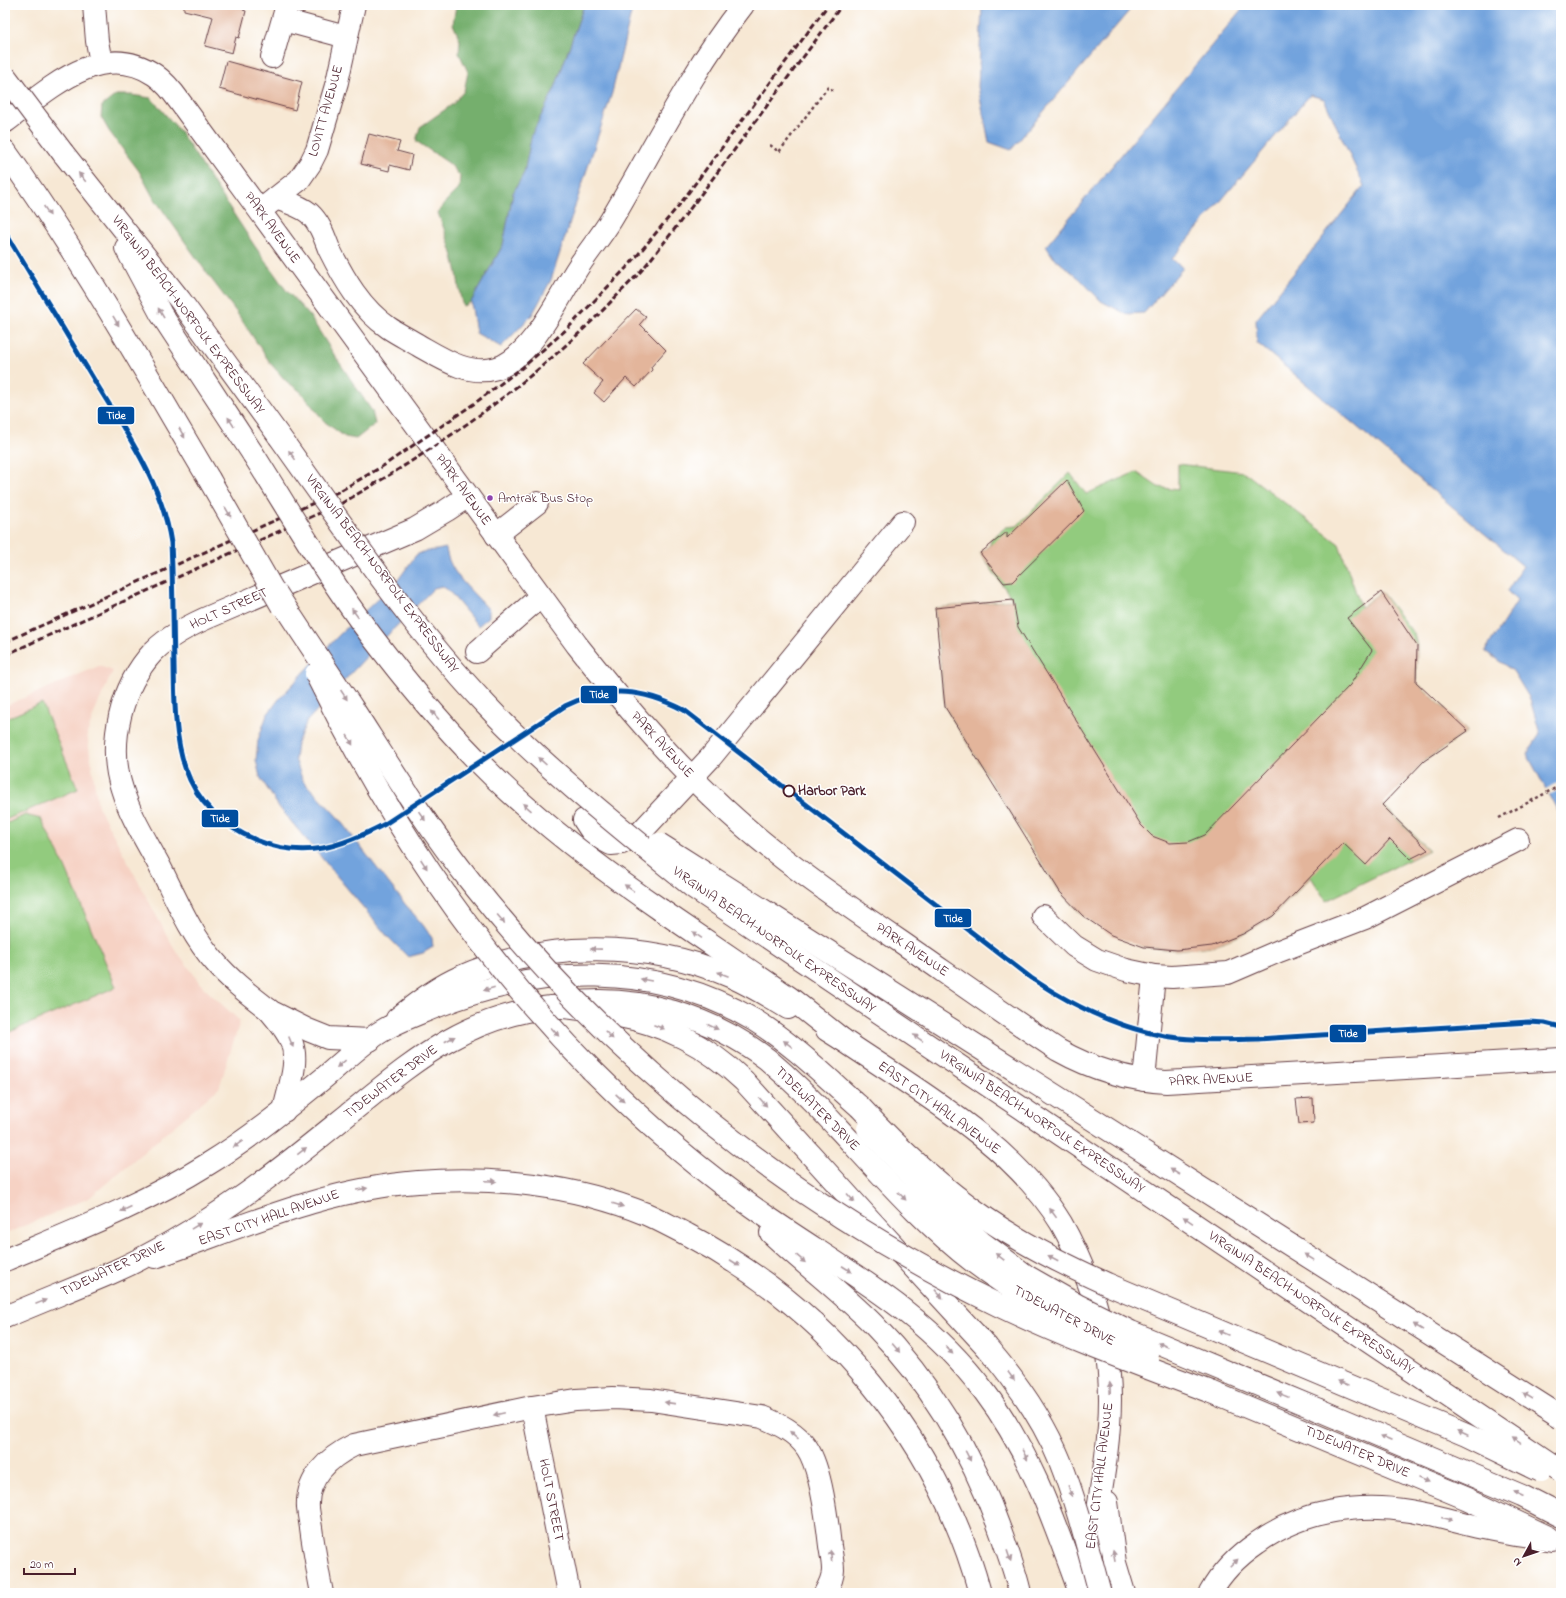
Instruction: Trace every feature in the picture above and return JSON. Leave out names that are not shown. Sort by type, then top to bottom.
[{"type":"main road","points":[[94,5],[97,41],[101,63]]},
{"type":"main road","name":"LOVITT AVENUE","points":[[268,204],[299,180],[310,164],[317,150],[337,82],[354,5]]},
{"type":"main road","points":[[268,204],[302,208],[317,221],[330,251],[356,297],[372,314],[389,328],[449,363],[464,368],[484,371],[498,368],[511,361],[531,341],[544,324],[576,271],[609,222],[693,78],[728,24],[744,5]]},
{"type":"main road","points":[[272,57],[285,13],[346,37]]},
{"type":"main road","name":"PARK AVENUE","points":[[5,122],[70,76],[101,63],[135,66],[150,72],[164,83],[268,204],[496,535],[613,691],[655,739],[692,778],[732,816],[795,868],[862,916],[1049,1044],[1072,1058],[1101,1070],[1123,1076],[1166,1082],[1561,1059]]},
{"type":"main road","name":"VIRGINIA BEACH-NORFOLK EXPRESSWAY","points":[[5,76],[62,153],[180,300],[370,563],[462,680],[513,733],[582,796],[693,887],[1561,1471]]},
{"type":"main road","points":[[5,151],[93,283],[276,593],[411,800],[469,880],[515,935],[571,997],[614,1040],[684,1102],[783,1178],[860,1229],[974,1294],[1033,1322],[1102,1351],[1211,1392]]},
{"type":"main road","points":[[101,201],[162,314],[350,605],[390,659],[436,715],[473,755],[522,803],[597,865],[790,998],[842,1040]]},
{"type":"main road","name":"HOLT STREET","points":[[269,1010],[237,985],[214,962],[204,948],[184,914],[127,802],[116,764],[116,749],[120,717],[130,687],[145,662],[154,651],[170,637],[185,628],[415,529],[468,496]]},
{"type":"main road","points":[[496,535],[537,504]]},
{"type":"main road","points":[[584,820],[594,835],[611,844],[622,844],[640,834],[710,757],[903,522]]},
{"type":"main road","points":[[276,593],[339,721],[415,849],[469,928],[512,983],[548,1024],[592,1070],[640,1116],[711,1176],[784,1245],[851,1302],[892,1344],[927,1388],[956,1432],[978,1476],[997,1520],[1020,1593]]},
{"type":"main road","points":[[477,652],[541,596]]},
{"type":"main road","points":[[582,796],[1561,1417]]},
{"type":"main road","points":[[1043,916],[1074,946],[1097,960],[1126,970],[1154,976],[1172,977],[1228,973],[1279,951],[1365,918],[1518,840]]},
{"type":"main road","points":[[269,1010],[308,1030],[328,1038],[376,1035],[416,1004],[444,986],[459,978],[498,963],[566,950],[605,949],[660,955],[697,965],[731,977],[766,994],[842,1040]]},
{"type":"main road","name":"TIDEWATER DRIVE","points":[[5,1260],[103,1219],[155,1194],[208,1164],[284,1111],[376,1035],[447,1002],[498,986],[523,981],[574,976],[626,976],[678,988],[729,1007],[755,1021],[776,1035],[818,1070],[850,1115],[898,1193],[930,1225],[955,1247],[1015,1291],[1055,1314],[1211,1392],[1468,1499],[1557,1542]]},
{"type":"main road","points":[[1144,1080],[1154,976]]},
{"type":"main road","name":"TIDEWATER DRIVE","points":[[5,1317],[113,1272],[164,1246],[239,1199],[419,1058],[438,1046],[481,1024],[512,1015],[584,1001],[632,1003],[667,1010],[702,1022],[736,1038],[766,1058],[794,1082],[850,1115],[937,1203],[981,1242],[1028,1277],[1077,1305],[1131,1332],[1464,1471],[1522,1496],[1557,1514]]},
{"type":"main road","points":[[553,1006],[593,1011],[645,1022],[680,1035],[729,1066],[744,1081],[986,1346],[1000,1362],[1026,1398],[1052,1444],[1069,1488],[1100,1593]]},
{"type":"main road","points":[[269,1010],[285,1030],[293,1048],[293,1067],[284,1111]]},
{"type":"main road","name":"EAST CITY HALL AVENUE","points":[[842,1040],[954,1115],[992,1144],[1023,1174],[1060,1221],[1086,1276],[1100,1319],[1109,1378],[1110,1400],[1104,1471],[1086,1593]]},
{"type":"main road","points":[[850,1115],[900,1148],[962,1201],[987,1219],[1056,1260],[1107,1284],[1466,1434],[1561,1481]]},
{"type":"main road","points":[[711,1176],[766,1216],[888,1297],[926,1327],[946,1347],[983,1390],[1001,1414],[1017,1440],[1042,1491],[1080,1593]]},
{"type":"main road","name":"EAST CITY HALL AVENUE","points":[[113,1272],[319,1199],[354,1190],[415,1182],[473,1180],[532,1184],[567,1190],[646,1215],[701,1242],[754,1275],[804,1314],[847,1355],[889,1405],[923,1457],[949,1506],[971,1563],[980,1593]]},
{"type":"main road","points":[[322,1593],[316,1565],[308,1507],[309,1492],[315,1478],[326,1462],[339,1452],[354,1445],[532,1407],[576,1400],[613,1398],[650,1400],[762,1417],[779,1424],[794,1434],[806,1447],[818,1472],[833,1571],[830,1586],[825,1593]]},
{"type":"main road","name":"HOLT STREET","points":[[532,1407],[569,1593]]},
{"type":"main road","points":[[1104,1471],[1112,1544],[1119,1580],[1124,1593]]},
{"type":"main road","points":[[1210,1593],[1220,1578],[1238,1559],[1251,1547],[1274,1531],[1312,1516],[1339,1510],[1370,1507],[1410,1511],[1557,1542]]},
{"type":"path","points":[[770,145],[779,152],[828,87],[835,92]]},
{"type":"path","points":[[1499,818],[1561,785]]},
{"type":"shaded area","points":[[99,666],[113,671],[96,708],[87,734],[98,806],[172,945],[204,988],[240,1021],[219,1088],[89,1198],[5,1234],[5,706]]},
{"type":"green space","points":[[456,5],[584,5],[555,88],[532,134],[524,173],[513,193],[503,245],[471,302],[463,306],[453,258],[438,213],[447,200],[459,188],[460,176],[450,164],[416,141],[420,127],[453,104],[464,91],[468,72],[459,53],[460,40],[453,24]]},
{"type":"green space","points":[[116,95],[131,95],[151,98],[179,130],[254,245],[286,290],[309,315],[372,411],[375,424],[356,439],[345,437],[325,422],[300,391],[286,381],[271,364],[237,313],[152,195],[139,171],[109,131],[101,117],[102,106]]},
{"type":"green space","points":[[1178,464],[1244,472],[1339,544],[1361,607],[1381,592],[1414,634],[1417,646],[1416,682],[1468,731],[1424,761],[1382,804],[1429,850],[1326,901],[1311,877],[1273,916],[1243,934],[1212,946],[1177,950],[1144,947],[1083,916],[1060,892],[945,707],[935,608],[1013,600],[980,553],[990,545],[991,539],[1006,527],[1017,526],[1070,473],[1086,494],[1136,472],[1158,487],[1178,490]]},
{"type":"green space","points":[[42,703],[78,789],[5,820],[5,719]]},
{"type":"green space","points":[[25,815],[41,819],[65,867],[116,987],[5,1034],[5,824]]},
{"type":"water","points":[[584,5],[633,5],[612,93],[551,280],[532,315],[501,347],[476,333],[471,302],[503,245],[513,193],[524,173],[532,134],[555,88]]},
{"type":"water","points":[[984,5],[1134,5],[1011,150],[989,142],[978,87],[982,8]]},
{"type":"water","points":[[1245,5],[1561,5],[1561,817],[1527,754],[1540,734],[1530,699],[1513,671],[1485,651],[1517,601],[1507,591],[1523,566],[1257,343],[1256,320],[1364,186],[1324,99],[1310,95],[1172,259],[1183,268],[1144,313],[1126,314],[1101,301],[1080,279],[1053,257],[1046,246]]},
{"type":"water","points":[[446,548],[452,566],[463,582],[489,610],[489,617],[478,626],[449,591],[442,586],[434,588],[367,656],[307,721],[297,743],[295,759],[303,781],[335,814],[432,938],[433,947],[423,953],[408,957],[388,937],[279,807],[260,777],[256,760],[258,740],[267,715],[279,699],[339,635],[398,580],[416,555],[425,551]]},
{"type":"pier","points":[[1561,781],[1561,789],[1547,796],[1544,790]]},
{"type":"building","points":[[184,5],[245,5],[243,10],[246,11],[239,38],[236,37],[232,53],[205,46],[213,17],[184,10]]},
{"type":"building","points":[[226,61],[302,82],[295,110],[219,89]]},
{"type":"building","points":[[369,134],[400,142],[397,151],[412,155],[409,170],[390,165],[389,171],[361,164]]},
{"type":"building","points":[[636,309],[646,317],[640,324],[666,350],[651,367],[652,370],[636,387],[626,378],[604,402],[594,393],[603,382],[583,364]]},
{"type":"building","points":[[1067,480],[1084,511],[1012,582],[1004,583],[980,553],[1007,532],[1007,538]]},
{"type":"building","points":[[1381,592],[1417,646],[1416,682],[1468,731],[1424,761],[1382,805],[1428,850],[1410,859],[1390,839],[1366,865],[1343,843],[1273,916],[1243,934],[1212,946],[1177,950],[1144,947],[1111,935],[1083,916],[1060,892],[945,707],[935,608],[1013,600],[1018,627],[1141,825],[1152,836],[1170,843],[1188,842],[1205,835],[1350,685],[1372,650],[1347,618]]},
{"type":"building","points":[[1313,1098],[1314,1123],[1299,1124],[1296,1099]]},
{"type":"railway","points":[[5,642],[338,492],[383,466],[475,403],[523,367],[567,329],[631,263],[680,204],[828,5]]},
{"type":"railway","points":[[5,655],[342,503],[447,438],[514,389],[576,336],[641,271],[686,214],[842,5]]},
{"type":"transit line","name":"Tide","points":[[5,232],[131,440],[142,460],[160,500],[171,543],[174,692],[179,744],[185,767],[195,789],[209,809],[229,826],[256,840],[274,846],[306,850],[322,848],[353,839],[385,824],[565,706],[580,699],[610,692],[639,694],[669,703],[684,710],[1031,978],[1083,1009],[1120,1024],[1159,1035],[1189,1039],[1219,1040],[1258,1039],[1529,1022],[1545,1023],[1561,1027]]},
{"type":"place","name":"Amtrak Bus Stop","points":[[490,498]]},
{"type":"place","name":"Harbor Park","points":[[789,791]]}]
